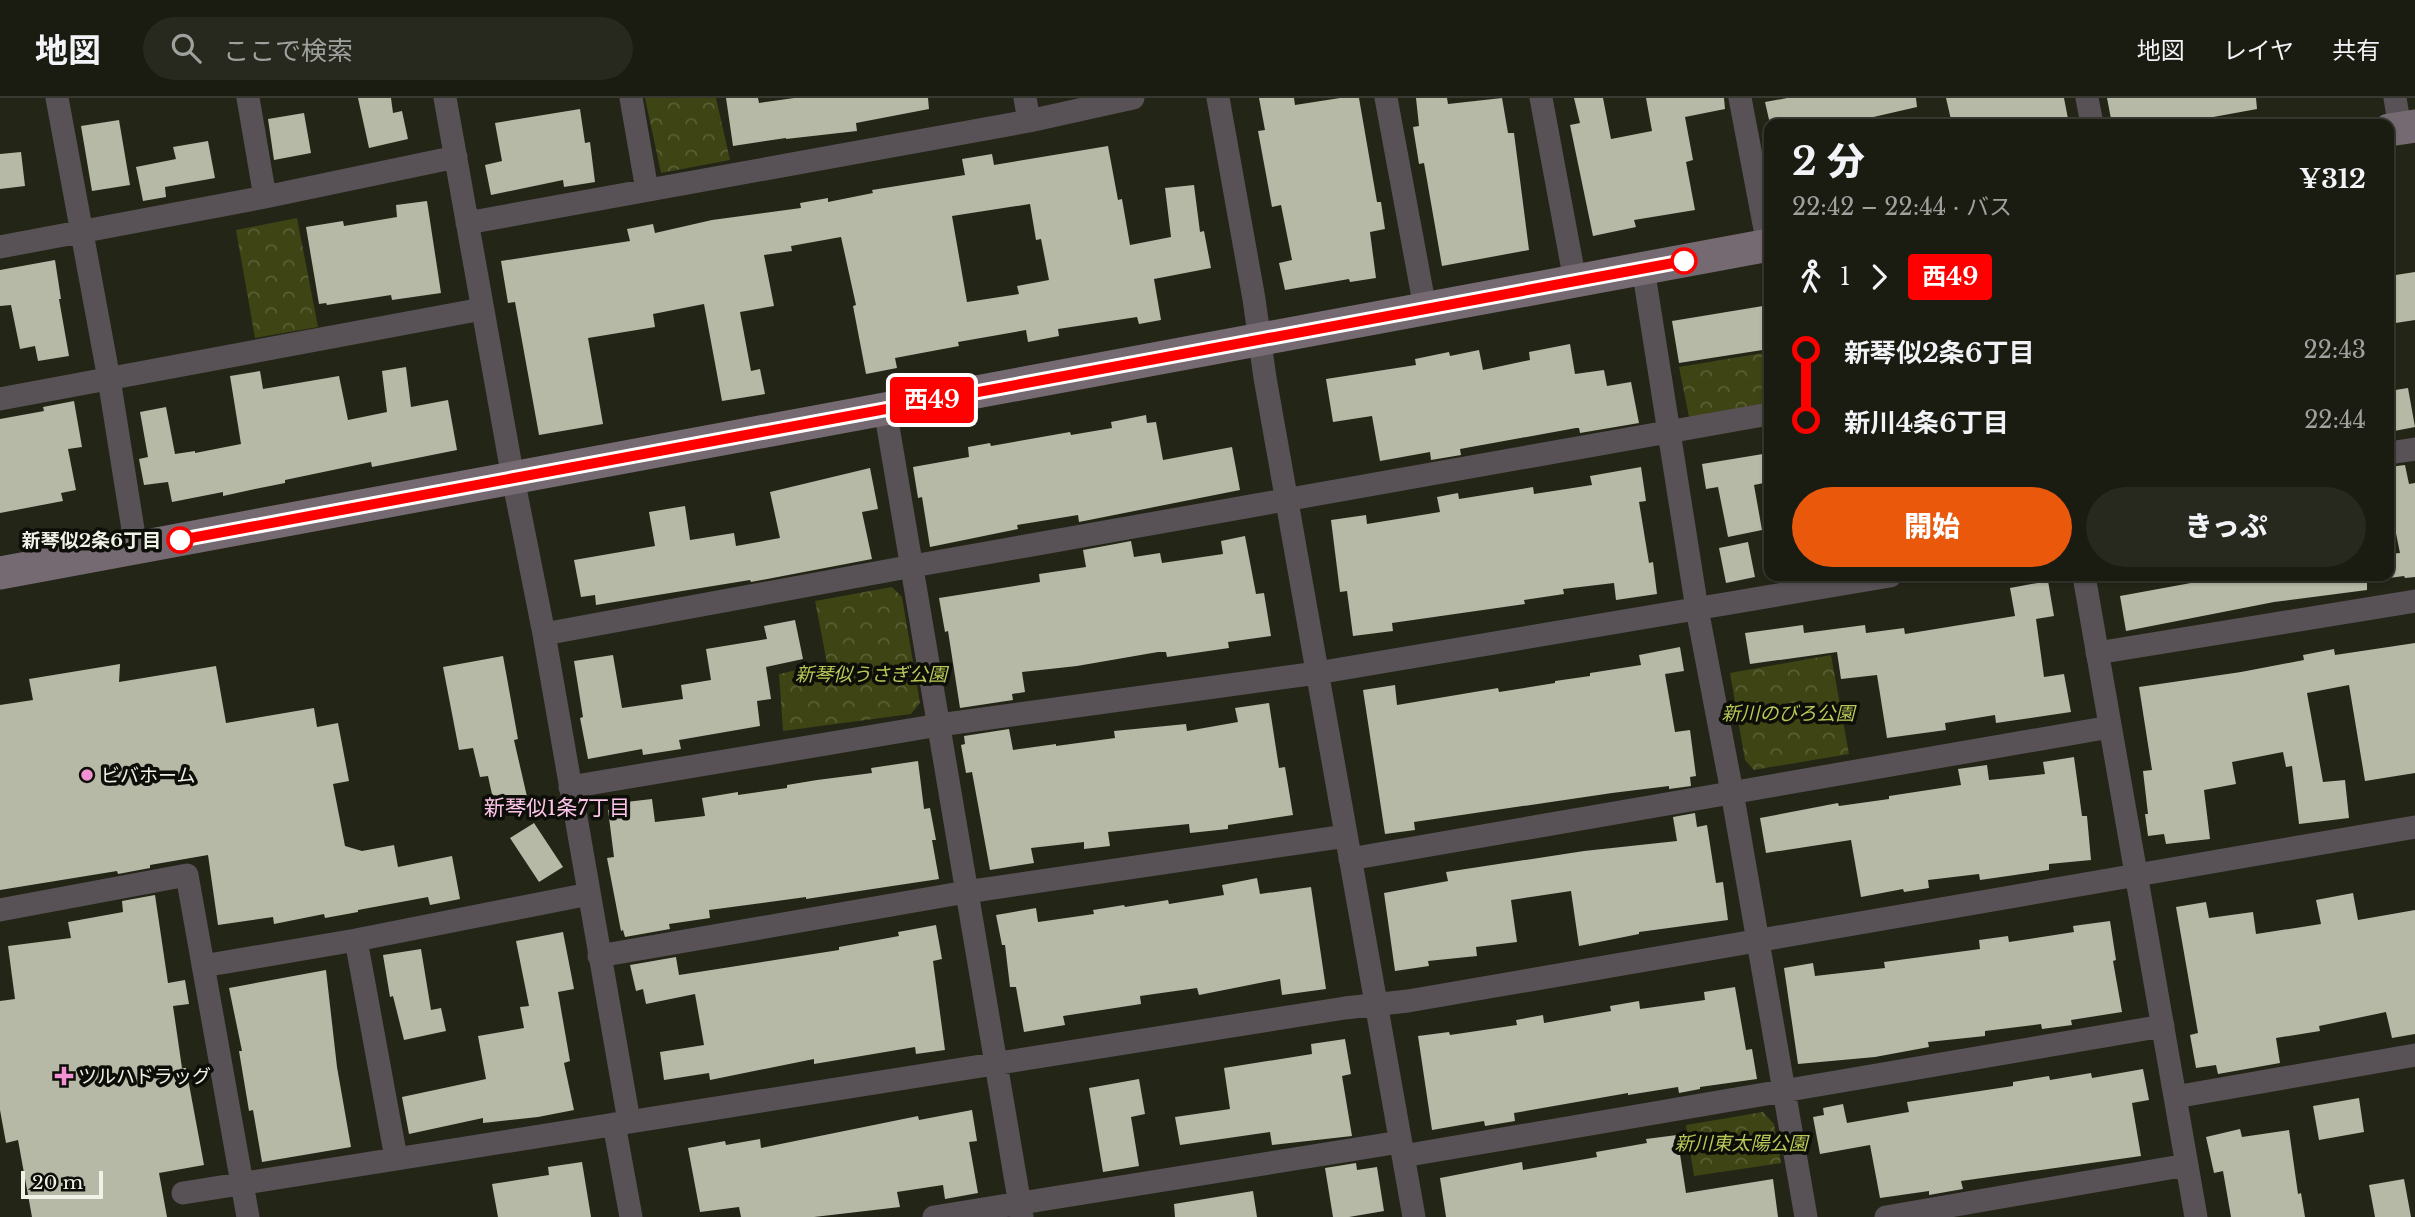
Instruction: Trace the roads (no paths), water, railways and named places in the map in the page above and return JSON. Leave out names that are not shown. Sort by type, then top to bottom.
[{"type":"street","points":[[57,98],[109,379],[136,548]]},
{"type":"street","points":[[247,98],[265,197]]},
{"type":"street","points":[[445,98],[513,478],[544,634],[600,956],[631,1217]]},
{"type":"street","points":[[631,98],[647,190]]},
{"type":"street","points":[[467,223],[647,190],[1027,109],[1133,98]]},
{"type":"street","points":[[1218,98],[1286,499],[1414,1217]]},
{"type":"street","points":[[1386,98],[1425,308]]},
{"type":"street","points":[[1541,98],[1575,281]]},
{"type":"street","points":[[1740,98],[1764,220]]},
{"type":"street","points":[[2087,98],[2091,119]]},
{"type":"street","points":[[0,247],[265,197],[456,157]]},
{"type":"street","points":[[0,573],[1764,246]]},
{"type":"street","points":[[1643,268],[1667,433],[1697,609],[1732,792],[1806,1217]]},
{"type":"street","points":[[0,399],[482,309]]},
{"type":"street","points":[[885,409],[1021,1210]]},
{"type":"street","points":[[544,634],[1764,415]]},
{"type":"street","points":[[2394,452],[2415,449]]},
{"type":"street","points":[[570,787],[939,725],[1317,673],[1861,581]]},
{"type":"street","points":[[2085,581],[2196,1217]]},
{"type":"street","points":[[2097,653],[2415,601]]},
{"type":"street","points":[[600,956],[965,892],[1348,848],[1732,792],[2110,727]]},
{"type":"street","points":[[183,1193],[1376,1005],[2415,827]]},
{"type":"street","points":[[0,910],[187,876],[248,1217]]},
{"type":"street","points":[[203,966],[356,940],[589,894]]},
{"type":"street","points":[[356,940],[396,1158]]},
{"type":"street","points":[[934,1217],[1021,1210],[1402,1149],[1783,1093],[2163,1026]]},
{"type":"street","points":[[2175,1097],[2415,1055]]},
{"type":"street","points":[[1886,1217],[2187,1165]]},
{"type":"place","name":"新琴似2条6丁目","points":[[180,540]]},
{"type":"place","name":"ビバホーム","points":[[87,775]]},
{"type":"place","name":"ツルハドラッグ","points":[[64,1076]]},
{"type":"district","name":"新琴似1条7丁目","points":[[557,808]]},
{"type":"park label","name":"新琴似うさぎ公園","points":[[871,674]]},
{"type":"park label","name":"新川のびろ公園","points":[[1788,713]]},
{"type":"park label","name":"新川東太陽公園","points":[[1741,1143]]}]
